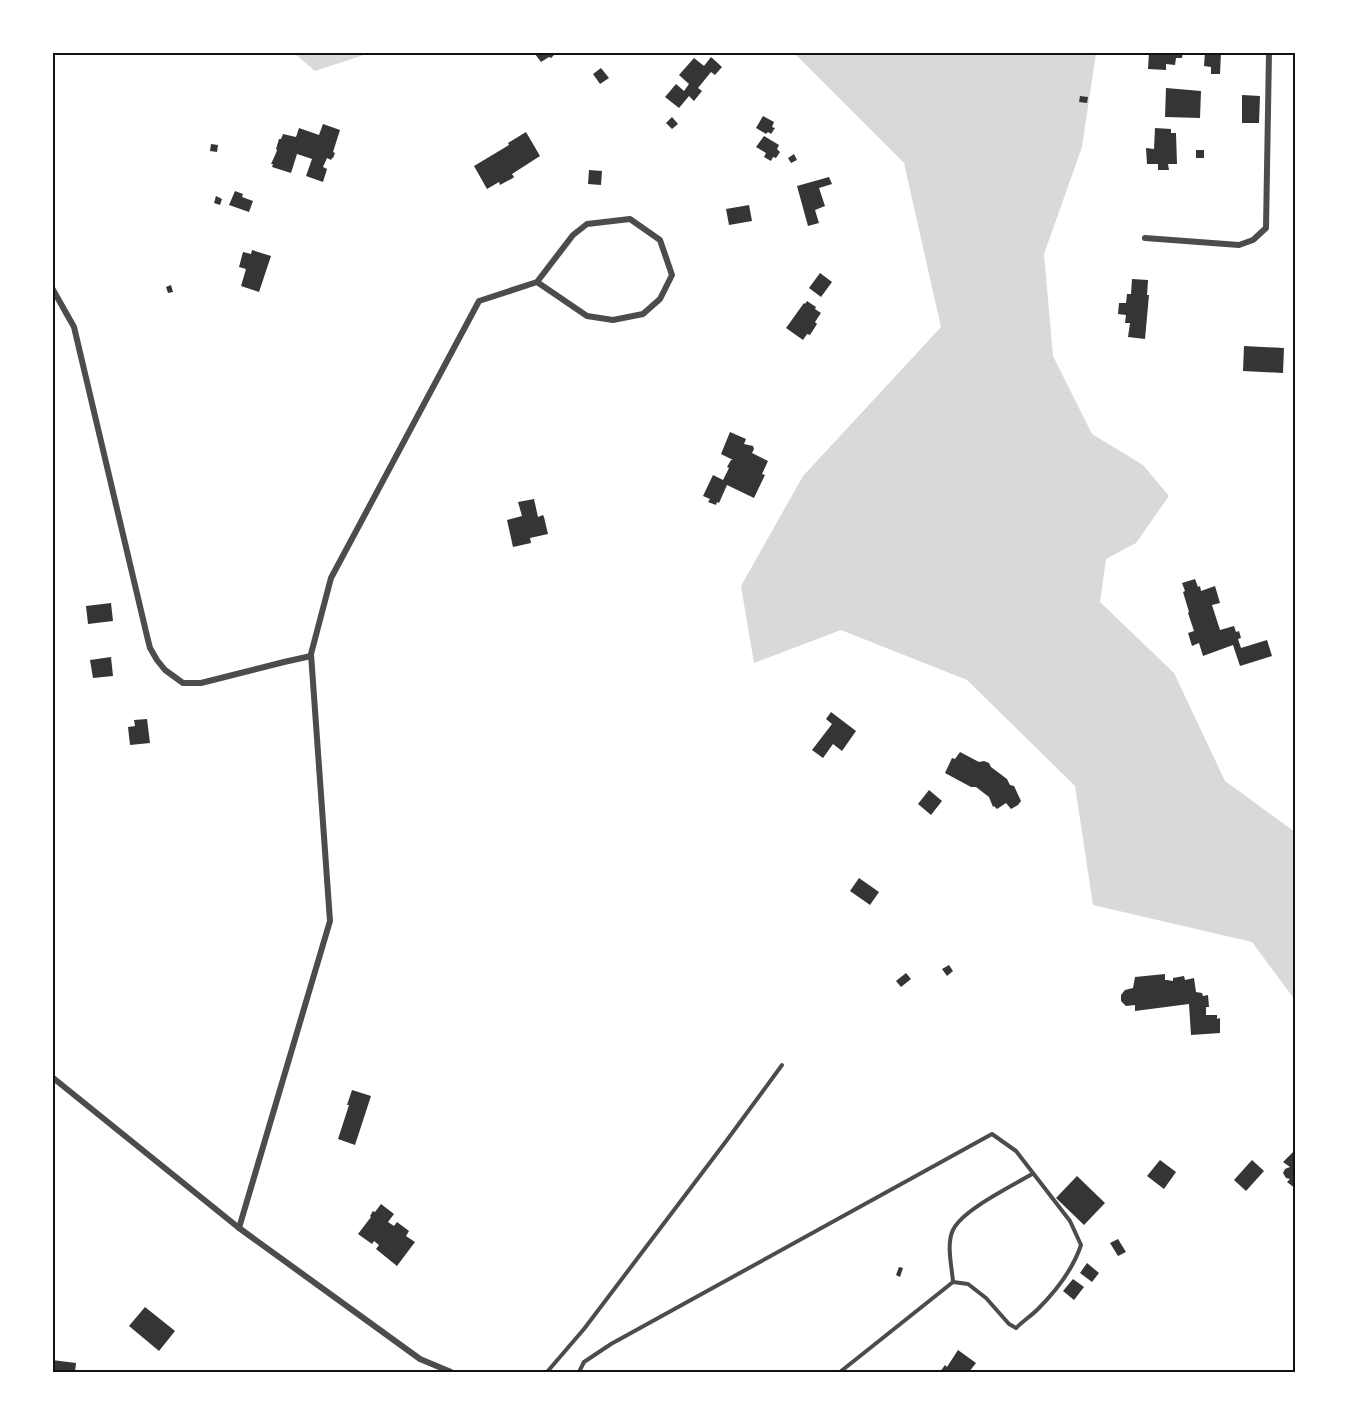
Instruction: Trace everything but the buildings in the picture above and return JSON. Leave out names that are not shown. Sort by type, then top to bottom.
[{"type":"street","points":[[1145,238],[1239,245],[1253,240],[1266,228],[1269,52]]},
{"type":"street","points":[[239,1228],[330,921],[311,656],[331,578],[479,301],[537,282],[573,235],[587,224],[630,219],[660,240],[672,275],[660,299],[643,314],[613,320],[587,316],[537,282]]},
{"type":"street","points":[[52,288],[74,327],[147,636],[150,648],[157,660],[165,670],[183,682],[201,683],[311,656]]},
{"type":"street","points":[[52,1077],[239,1228],[420,1359],[451,1372]]},
{"type":"lane","points":[[547,1372],[584,1329],[761,1096],[782,1065]]},
{"type":"lane","points":[[579,1372],[584,1362],[611,1344],[992,1134],[1016,1151],[1070,1221],[1081,1245],[1068,1273],[1038,1310],[1016,1328],[1009,1324],[986,1298],[968,1284],[953,1282],[840,1372]]},
{"type":"lane","points":[[953,1282],[950,1248],[952,1231],[964,1216],[1032,1174]]},
{"type":"shaded area","points":[[294,53],[370,53],[315,71]]},
{"type":"shaded area","points":[[794,53],[1096,53],[1082,147],[1044,254],[1053,356],[1092,434],[1143,465],[1169,496],[1136,543],[1106,559],[1100,602],[1174,673],[1225,781],[1295,832],[1295,1000],[1252,942],[1093,905],[1075,786],[967,680],[841,630],[754,663],[741,586],[803,476],[941,327],[904,163]]}]
